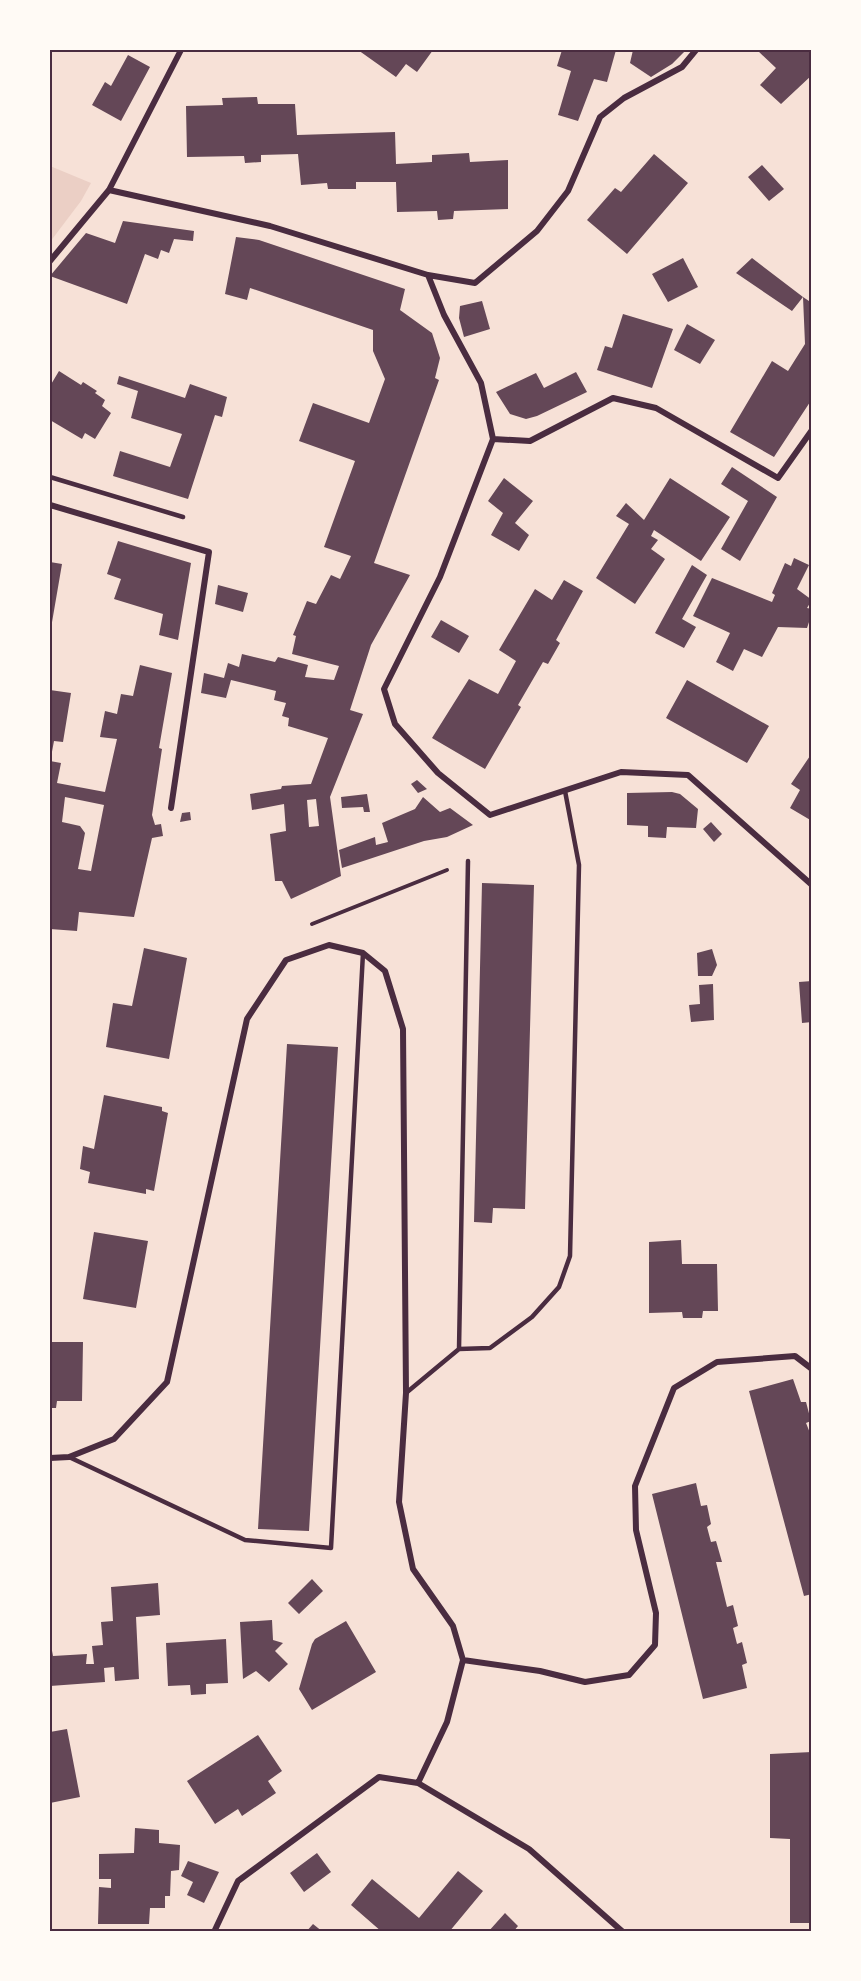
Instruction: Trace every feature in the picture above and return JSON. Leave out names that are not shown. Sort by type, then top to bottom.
[{"type":"street","points":[[50,261],[109,190],[181,50]]},
{"type":"street","points":[[109,190],[270,226],[428,274],[475,283],[500,265],[537,231],[568,190],[600,117],[624,98],[682,67],[696,50]]},
{"type":"street","points":[[428,274],[444,315],[481,383],[493,439],[440,577],[384,688],[395,724],[438,773],[490,815],[621,772],[688,775],[812,885]]},
{"type":"street","points":[[493,439],[530,441],[613,398],[656,408],[778,478],[812,430]]},
{"type":"street","points":[[50,505],[209,552],[171,808]]},
{"type":"street","points":[[50,1458],[69,1457],[114,1439],[167,1382],[247,1019],[286,960],[329,945],[363,952],[385,971],[403,1029],[406,1393],[399,1502],[413,1569],[453,1626],[463,1660],[447,1722],[418,1783]]},
{"type":"street","points":[[463,1660],[540,1671],[585,1682],[629,1676],[655,1645],[656,1613],[636,1530],[635,1486],[674,1388],[717,1362],[795,1356],[812,1369]]},
{"type":"street","points":[[214,1932],[238,1881],[379,1777],[418,1783],[529,1850],[623,1932]]},
{"type":"lane","points":[[50,477],[183,517]]},
{"type":"lane","points":[[406,1393],[459,1349],[490,1348],[532,1317],[559,1287],[570,1256],[579,865],[566,791]]},
{"type":"lane","points":[[459,1349],[468,861]]},
{"type":"lane","points":[[69,1457],[245,1540],[331,1548],[363,952]]},
{"type":"path","points":[[308,952],[297,930],[468,861]]},
{"type":"shaded area","points":[[50,166],[91,183],[81,201],[50,242]]},
{"type":"building","points":[[358,50],[433,50],[417,72],[406,64],[396,77]]},
{"type":"building","points":[[562,50],[616,50],[607,82],[594,79],[578,121],[558,115],[571,71],[557,66]]},
{"type":"building","points":[[633,50],[686,50],[672,64],[651,77],[630,63]]},
{"type":"building","points":[[757,50],[812,50],[812,75],[781,104],[760,85],[776,68]]},
{"type":"building","points":[[128,55],[150,67],[121,121],[92,105],[105,82],[111,86]]},
{"type":"building","points":[[257,97],[258,104],[295,104],[297,135],[395,132],[396,164],[432,162],[432,155],[469,153],[470,162],[508,160],[508,209],[454,211],[453,219],[438,220],[437,211],[397,212],[396,182],[356,182],[356,189],[328,189],[327,183],[301,185],[298,154],[261,155],[261,162],[245,163],[244,156],[187,157],[186,106],[223,105],[222,98]]},
{"type":"building","points":[[654,154],[688,183],[627,254],[587,220],[615,188],[621,192]]},
{"type":"building","points":[[762,165],[784,189],[769,201],[748,177]]},
{"type":"building","points":[[123,221],[194,231],[193,241],[174,239],[169,253],[161,250],[158,259],[145,254],[127,304],[50,276],[86,233],[115,243]]},
{"type":"building","points":[[236,237],[259,240],[405,289],[400,310],[432,333],[440,358],[435,378],[439,380],[374,563],[410,575],[371,645],[350,710],[363,714],[330,797],[341,876],[291,899],[282,881],[275,881],[270,834],[286,831],[284,804],[252,810],[250,794],[281,789],[282,786],[311,784],[328,738],[288,726],[289,718],[282,716],[286,703],[274,700],[276,691],[231,680],[226,698],[201,693],[204,673],[224,678],[228,663],[239,667],[242,654],[275,662],[278,657],[308,665],[305,677],[334,680],[339,666],[292,654],[296,636],[293,635],[307,601],[316,604],[331,575],[340,579],[351,556],[324,547],[355,461],[299,441],[313,403],[369,423],[385,379],[373,351],[373,330],[250,288],[247,300],[225,294]],"holes":[[[316,799],[319,826],[309,827],[307,800]]]},
{"type":"building","points":[[683,258],[698,287],[668,302],[652,274]]},
{"type":"building","points":[[752,258],[803,297],[792,311],[736,273]]},
{"type":"building","points":[[803,297],[812,303],[812,399],[774,457],[730,432],[772,361],[788,371],[805,344]]},
{"type":"building","points":[[482,301],[490,329],[464,337],[459,318],[460,306]]},
{"type":"building","points":[[623,314],[673,329],[652,388],[597,370],[605,346],[612,348]]},
{"type":"building","points":[[687,324],[715,340],[700,364],[674,350]]},
{"type":"building","points":[[59,371],[81,385],[83,382],[97,391],[95,393],[105,400],[102,406],[111,413],[95,439],[85,433],[82,439],[50,420],[50,386]]},
{"type":"building","points":[[576,372],[587,392],[526,419],[510,414],[496,392],[536,373],[544,388]]},
{"type":"building","points":[[119,376],[185,398],[190,384],[227,397],[222,417],[215,415],[188,499],[113,476],[120,451],[170,467],[182,434],[131,418],[138,391],[117,384]]},
{"type":"building","points":[[732,467],[777,497],[740,561],[721,549],[748,501],[721,484]]},
{"type":"building","points":[[504,478],[533,501],[515,523],[529,535],[519,551],[491,535],[503,513],[488,501]]},
{"type":"building","points":[[670,478],[730,517],[701,561],[654,530],[651,536],[658,540],[651,549],[665,559],[635,604],[596,578],[629,524],[616,516],[626,503],[644,520]]},
{"type":"building","points":[[118,541],[191,563],[178,640],[159,635],[163,614],[114,599],[121,579],[107,574]]},
{"type":"building","points":[[794,558],[809,565],[797,589],[812,600],[807,608],[812,609],[812,613],[807,628],[778,627],[762,657],[744,649],[733,671],[716,662],[730,633],[693,616],[712,578],[772,602],[775,595],[772,593],[785,563],[791,566]]},
{"type":"building","points":[[50,562],[62,564],[51,628],[50,628]]},
{"type":"building","points":[[692,565],[707,575],[682,619],[696,627],[684,648],[655,633]]},
{"type":"building","points":[[564,580],[583,591],[556,640],[560,643],[548,664],[543,662],[518,705],[521,707],[485,769],[432,738],[469,679],[498,694],[516,661],[499,650],[535,589],[552,600]]},
{"type":"building","points":[[218,585],[248,593],[243,612],[215,604]]},
{"type":"building","points":[[441,620],[469,636],[459,653],[431,637]]},
{"type":"building","points":[[140,665],[172,673],[159,748],[162,749],[152,815],[155,825],[161,824],[163,836],[152,838],[134,917],[79,912],[77,931],[50,929],[50,761],[61,763],[57,783],[105,792],[117,739],[100,737],[105,711],[117,714],[121,694],[133,696]],"holes":[[[65,797],[104,805],[91,871],[78,869],[85,833],[80,826],[62,822]]]},
{"type":"building","points":[[687,680],[769,726],[747,763],[666,718]]},
{"type":"building","points":[[50,690],[71,693],[63,742],[54,741],[51,757]]},
{"type":"building","points":[[812,753],[812,821],[790,808],[800,790],[791,784]]},
{"type":"building","points":[[417,780],[427,789],[418,793],[411,784]]},
{"type":"building","points":[[672,792],[680,794],[698,809],[696,828],[667,827],[666,838],[648,837],[648,826],[627,825],[627,793]]},
{"type":"building","points":[[367,794],[370,812],[364,812],[363,807],[342,808],[341,797]]},
{"type":"building","points":[[423,797],[440,812],[450,808],[473,825],[447,837],[424,841],[342,868],[339,850],[375,837],[376,845],[388,842],[382,823],[415,809]]},
{"type":"building","points":[[190,812],[191,820],[180,822],[182,813]]},
{"type":"building","points":[[711,822],[722,834],[714,842],[703,829]]},
{"type":"building","points":[[482,883],[534,885],[525,1209],[493,1208],[492,1223],[474,1222]]},
{"type":"building","points":[[144,948],[187,958],[169,1059],[106,1047],[113,1003],[132,1006]]},
{"type":"building","points":[[712,949],[717,965],[712,976],[698,976],[697,953]]},
{"type":"building","points":[[812,981],[812,1022],[802,1023],[799,982]]},
{"type":"building","points":[[713,984],[714,1020],[691,1022],[689,1005],[700,1004],[699,985]]},
{"type":"building","points":[[287,1044],[338,1047],[309,1531],[258,1529]]},
{"type":"building","points":[[104,1095],[162,1107],[162,1111],[168,1113],[154,1191],[146,1189],[146,1194],[88,1183],[90,1172],[80,1169],[83,1146],[94,1149]]},
{"type":"building","points":[[94,1232],[148,1241],[136,1308],[83,1299]]},
{"type":"building","points":[[681,1240],[682,1264],[717,1264],[718,1311],[703,1311],[702,1318],[683,1318],[682,1312],[649,1313],[649,1242]]},
{"type":"building","points":[[50,1342],[83,1342],[82,1401],[57,1401],[56,1408],[50,1408]]},
{"type":"building","points":[[793,1379],[801,1402],[806,1402],[811,1421],[806,1423],[812,1438],[812,1594],[804,1596],[749,1391]]},
{"type":"building","points":[[696,1483],[701,1506],[707,1505],[711,1524],[707,1527],[711,1542],[716,1541],[722,1562],[716,1562],[727,1607],[733,1605],[738,1626],[733,1628],[737,1644],[742,1642],[747,1663],[742,1665],[747,1688],[703,1699],[652,1494]]},
{"type":"building","points":[[312,1579],[323,1591],[299,1614],[288,1603]]},
{"type":"building","points":[[158,1583],[160,1615],[136,1617],[139,1679],[115,1681],[114,1667],[104,1668],[105,1682],[50,1686],[50,1640],[53,1656],[87,1654],[86,1664],[94,1664],[92,1646],[103,1645],[101,1622],[113,1621],[111,1587]]},
{"type":"building","points":[[272,1620],[273,1640],[283,1643],[275,1651],[288,1664],[269,1682],[256,1671],[243,1679],[240,1622]]},
{"type":"building","points":[[346,1621],[376,1672],[312,1710],[299,1689],[312,1644],[315,1639]]},
{"type":"building","points":[[226,1639],[228,1683],[206,1684],[206,1694],[191,1695],[190,1685],[168,1686],[166,1643]]},
{"type":"building","points":[[67,1729],[80,1797],[50,1803],[50,1732]]},
{"type":"building","points":[[258,1735],[282,1771],[268,1781],[276,1793],[242,1816],[238,1809],[215,1824],[187,1781]]},
{"type":"building","points":[[812,1752],[812,1923],[790,1923],[790,1839],[770,1838],[770,1754]]},
{"type":"building","points":[[135,1828],[159,1830],[159,1843],[180,1845],[179,1870],[171,1871],[170,1896],[165,1896],[165,1908],[150,1908],[149,1924],[98,1924],[99,1887],[111,1888],[111,1879],[99,1879],[99,1854],[134,1853]]},
{"type":"building","points":[[317,1853],[331,1872],[304,1892],[290,1873]]},
{"type":"building","points":[[188,1861],[219,1872],[204,1903],[187,1895],[193,1882],[181,1876]]},
{"type":"building","points":[[458,1871],[483,1891],[449,1932],[382,1932],[351,1905],[372,1879],[419,1918]]},
{"type":"building","points":[[505,1913],[518,1926],[513,1932],[488,1932]]},
{"type":"building","points":[[313,1924],[323,1932],[306,1932]]}]
